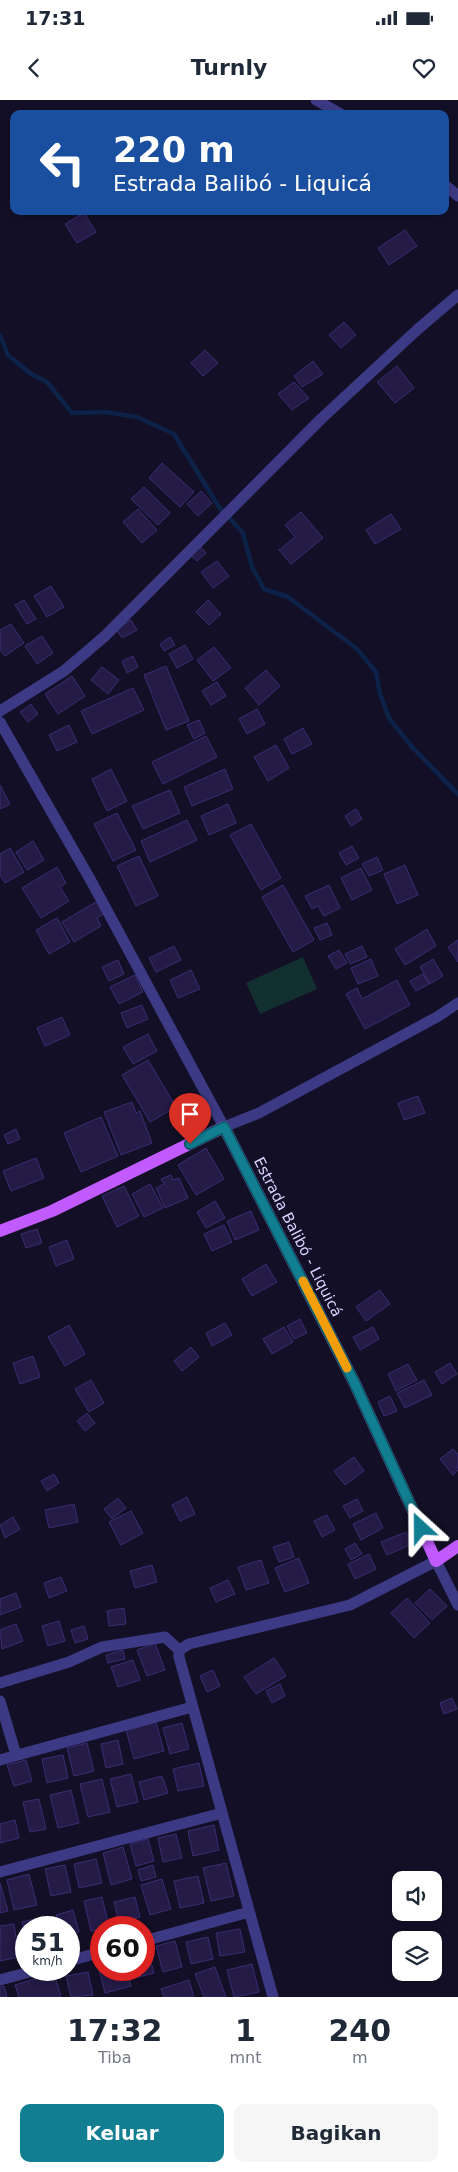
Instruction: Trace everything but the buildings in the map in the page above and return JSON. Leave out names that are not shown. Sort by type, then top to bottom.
[{"type":"main road","points":[[0,1230],[52,1211],[224,1127]]},
{"type":"main road","name":"Estrada Balibó - Liquicá","points":[[224,1127],[355,1384],[436,1561]]},
{"type":"main road","points":[[436,1561],[458,1546]]},
{"type":"street","points":[[316,100],[334,110]]},
{"type":"street","points":[[0,711],[64,671],[105,636],[321,419],[418,329],[458,295]]},
{"type":"street","points":[[1,728],[90,879],[224,1127],[259,1113],[438,1017],[458,1003]]},
{"type":"street","points":[[179,1650],[190,1644],[350,1605],[436,1561],[458,1605]]},
{"type":"street","points":[[0,1683],[69,1662],[102,1647],[165,1637],[179,1650],[179,1657],[192,1707],[272,1997]]},
{"type":"street","points":[[0,1701],[16,1755]]},
{"type":"street","points":[[0,1760],[192,1707]]},
{"type":"street","points":[[0,1872],[222,1813]]},
{"type":"street","points":[[155,1938],[249,1912]]},
{"type":"street","points":[[0,1980],[15,1976]]},
{"type":"green space","points":[[303,957],[317,989],[260,1014],[246,983]]},
{"type":"waterway","points":[[0,335],[8,355],[31,374],[47,382],[72,413],[106,412],[137,417],[174,434],[219,507],[243,533],[252,567],[264,589],[288,597],[357,649],[376,672],[380,694],[389,718],[412,747],[458,794]]},
{"type":"slow traffic","points":[[303,1281],[347,1368]]},
{"type":"route","points":[[190,1144],[224,1127],[355,1384],[421,1528]]}]
